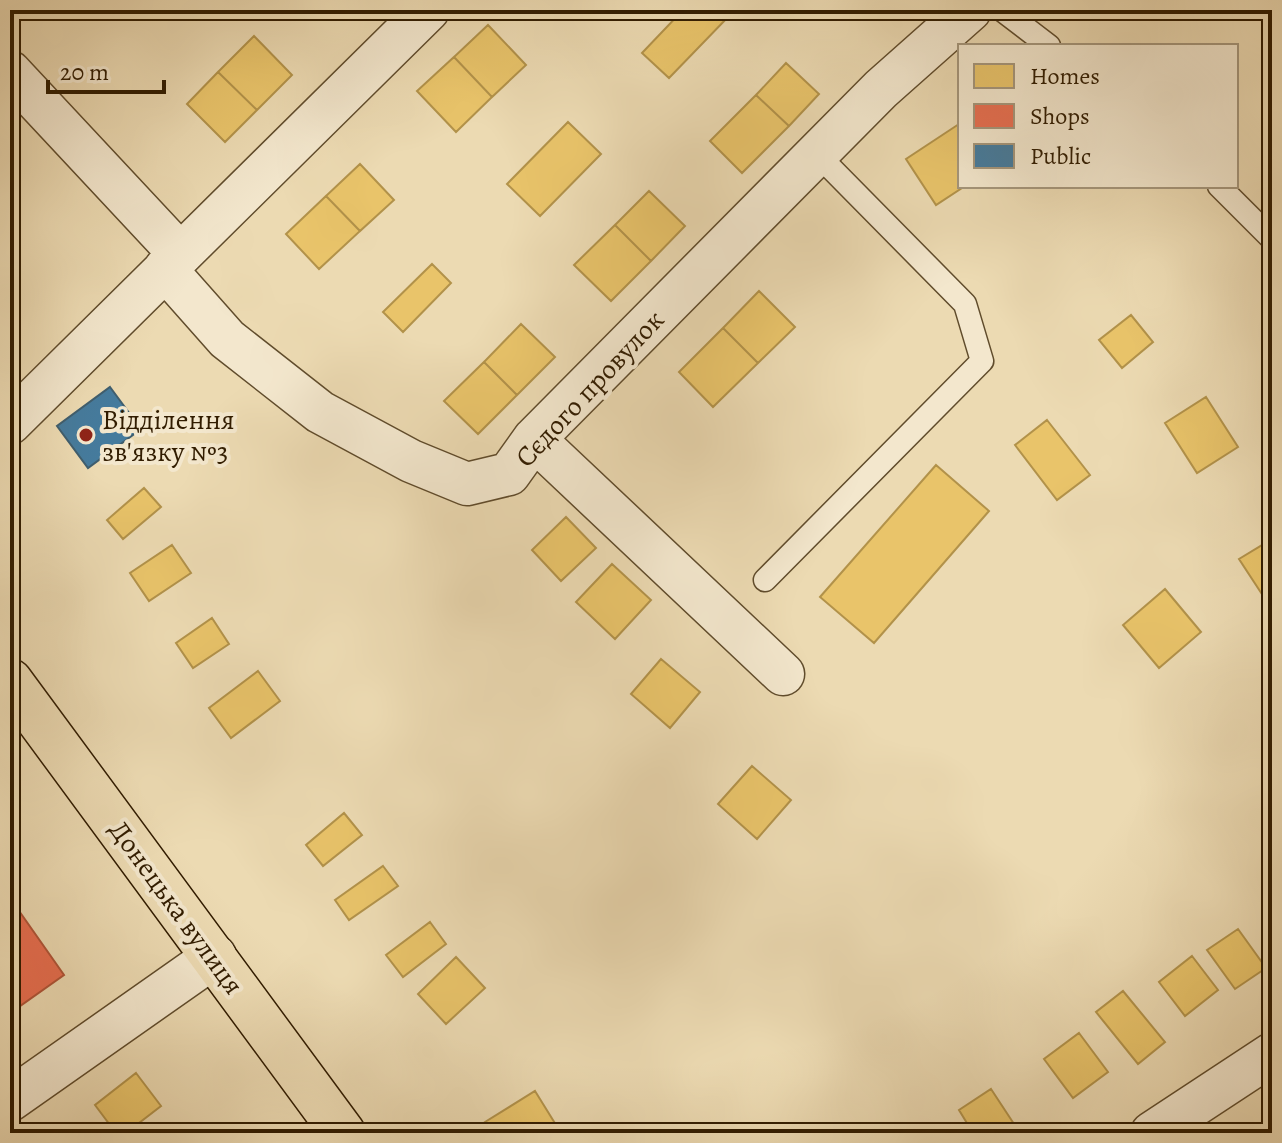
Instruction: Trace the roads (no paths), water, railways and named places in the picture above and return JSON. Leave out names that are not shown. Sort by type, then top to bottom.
[{"type":"main road","name":"Донецька вулиця","points":[[10,681],[343,1133]]},
{"type":"street","points":[[10,423],[428,10]]},
{"type":"street","name":"Сєдого провулок","points":[[10,72],[173,262],[227,339],[320,412],[411,461],[467,484],[509,474],[534,439],[881,89],[970,10]]},
{"type":"street","points":[[534,439],[783,674]]},
{"type":"street","points":[[10,1100],[215,956]]},
{"type":"street","points":[[1152,1133],[1272,1054]]},
{"type":"lane","points":[[1002,10],[1046,44]]},
{"type":"lane","points":[[765,580],[982,361],[965,304],[817,154]]},
{"type":"lane","points":[[1221,188],[1272,239]]},
{"type":"place","name":"Відділення зв'язку №3","points":[[86,435]]}]
